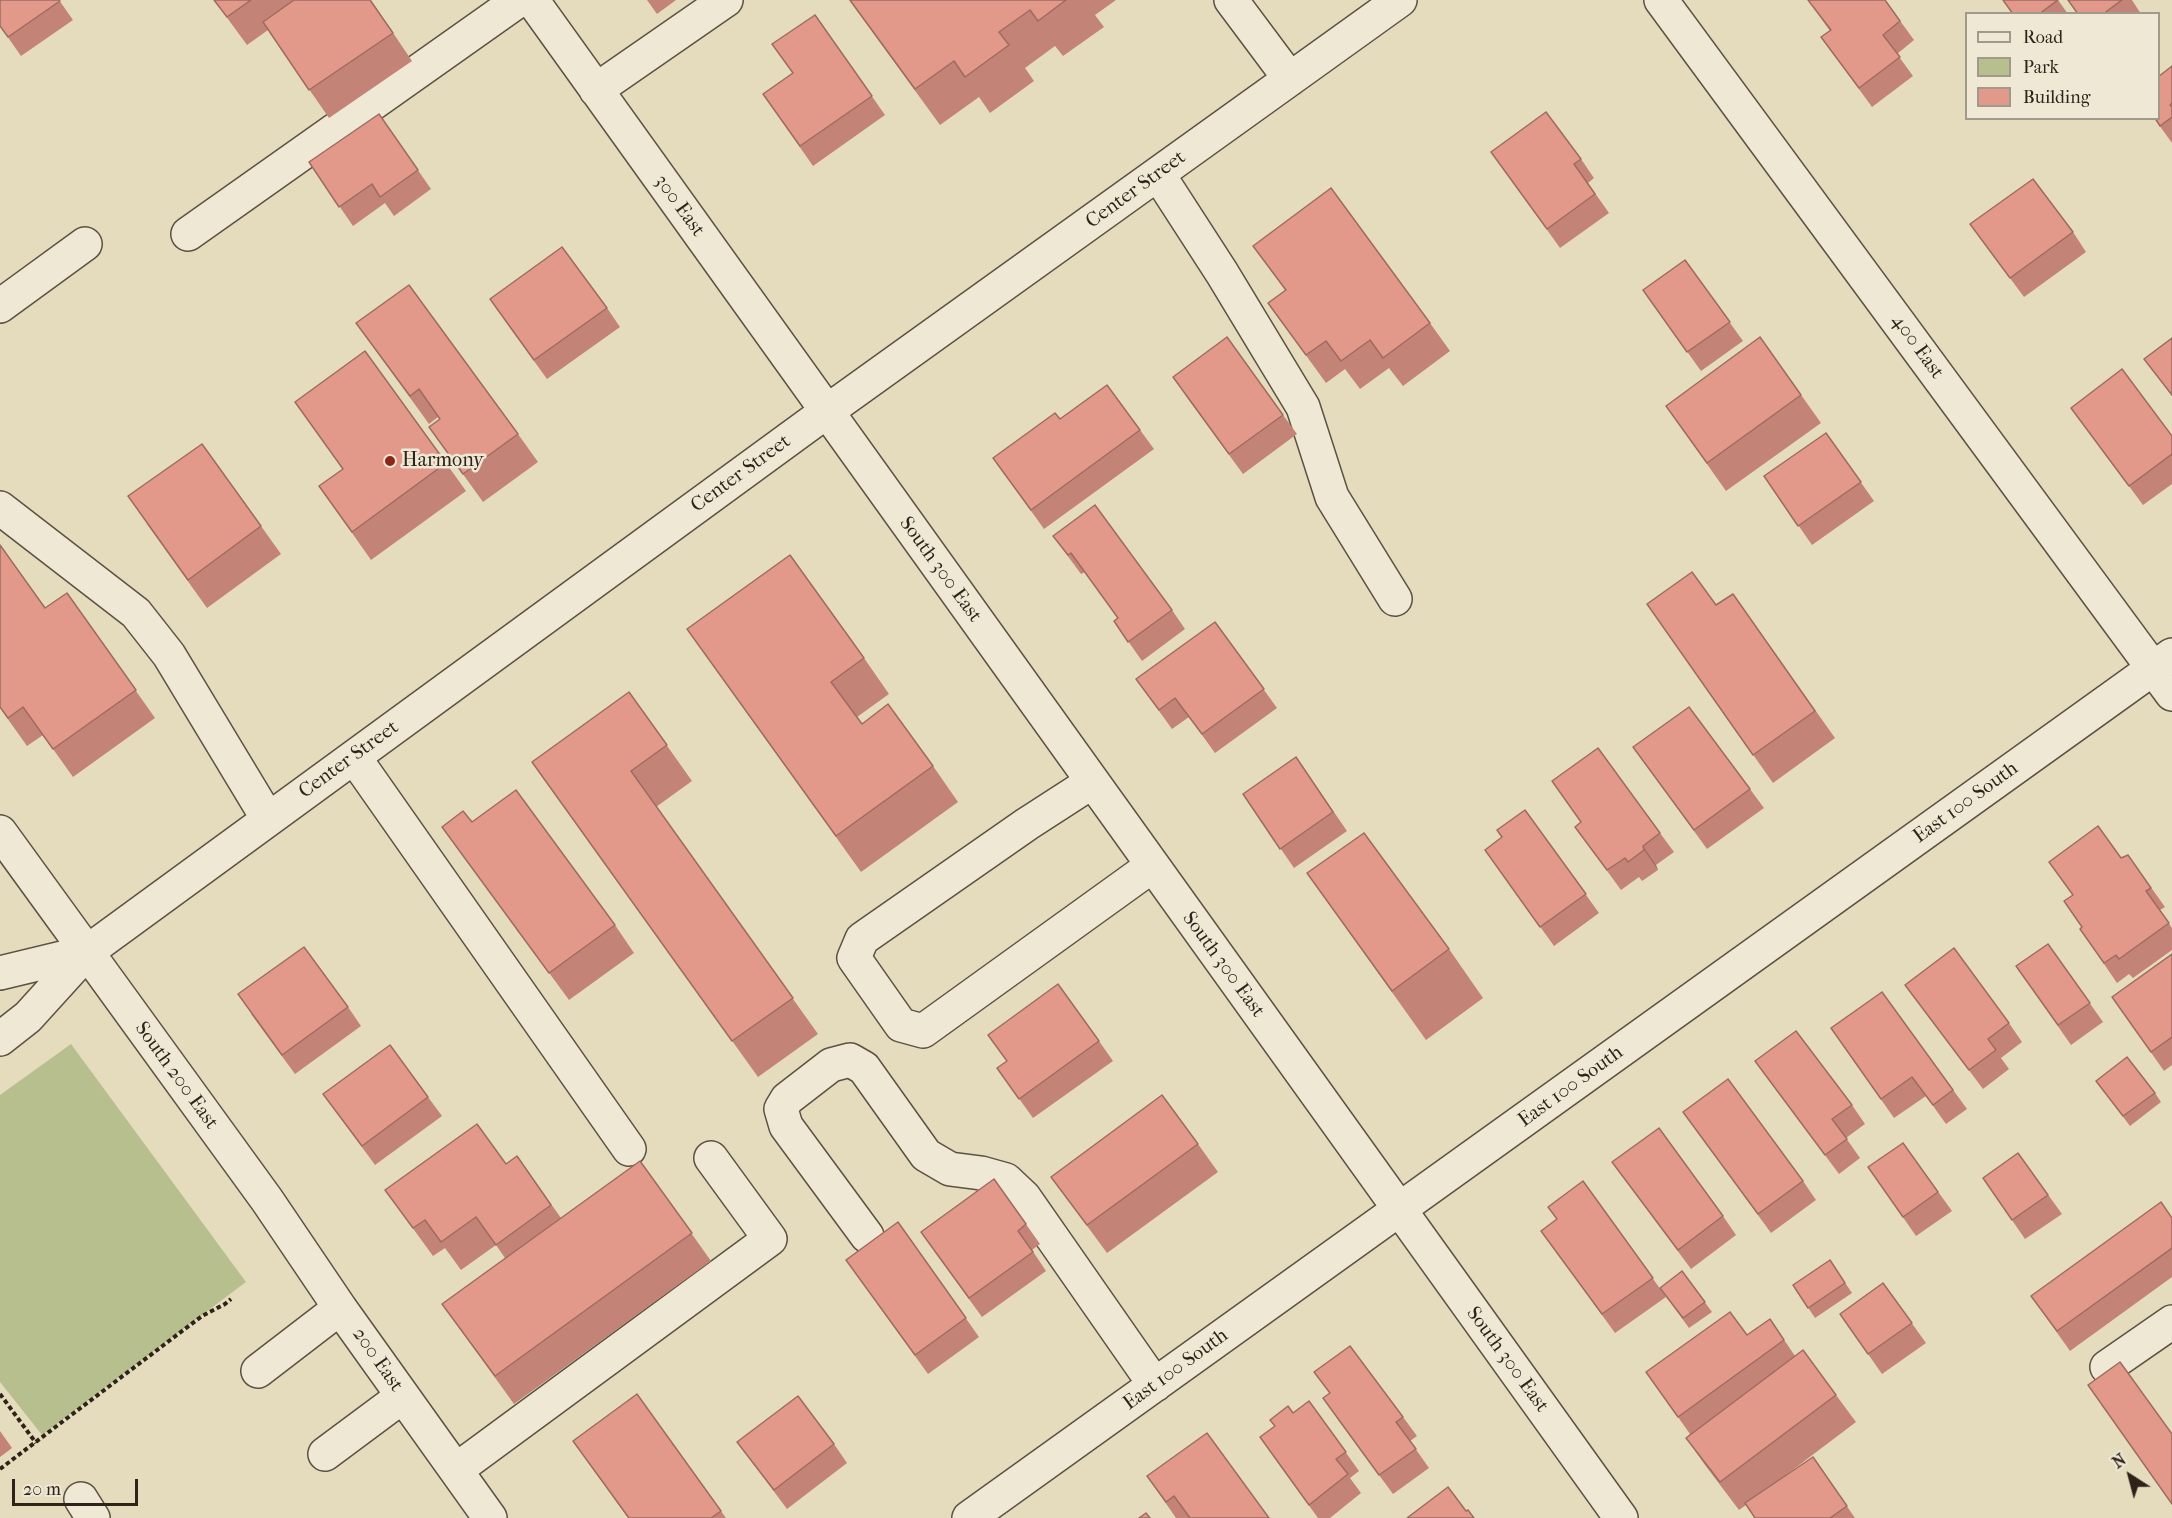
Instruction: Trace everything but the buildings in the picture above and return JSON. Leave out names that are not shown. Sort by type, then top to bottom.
[{"type":"street","points":[[188,234],[519,0]]},
{"type":"street","name":"300 East","points":[[532,0],[826,412]]},
{"type":"street","points":[[596,90],[726,0]]},
{"type":"street","points":[[1231,0],[1290,79]]},
{"type":"street","name":"Center Street","points":[[0,1039],[28,1017],[87,952],[826,412],[1400,0]]},
{"type":"street","name":"400 East","points":[[1661,0],[2166,672]]},
{"type":"street","points":[[1158,174],[1222,273],[1303,407],[1332,497],[1395,598]]},
{"type":"street","points":[[0,306],[85,244]]},
{"type":"street","name":"South 300 East","points":[[826,412],[1621,1518]]},
{"type":"street","points":[[0,508],[136,613],[169,655],[268,819]]},
{"type":"street","points":[[64,597],[90,578]]},
{"type":"street","name":"East 100 South","points":[[980,1515],[1155,1385],[1399,1210],[2166,672]]},
{"type":"street","points":[[354,757],[629,1149]]},
{"type":"street","points":[[1092,782],[1027,824],[862,939],[854,958],[901,1025],[923,1031],[1152,866]]},
{"type":"street","name":"South 200 East","points":[[0,832],[267,1200]]},
{"type":"street","name":"Center Street","points":[[0,974],[87,952]]},
{"type":"street","points":[[867,1236],[786,1126],[781,1109],[787,1100],[831,1065],[850,1060],[864,1068],[926,1155],[950,1168],[1006,1180],[1024,1197],[1155,1385]]},
{"type":"street","points":[[456,1470],[770,1239],[711,1158]]},
{"type":"street","name":"200 East","points":[[267,1200],[340,1308],[490,1518]]},
{"type":"street","points":[[258,1371],[340,1308]]},
{"type":"street","points":[[2107,1367],[2172,1322]]},
{"type":"street","points":[[325,1454],[403,1396]]},
{"type":"path","points":[[0,1469],[202,1316],[231,1299]]},
{"type":"path","points":[[0,1394],[36,1443]]},
{"type":"green space","points":[[71,1044],[246,1282],[42,1435],[0,1382],[0,1095]]},
{"type":"place","name":"Harmony","points":[[390,461]]}]
